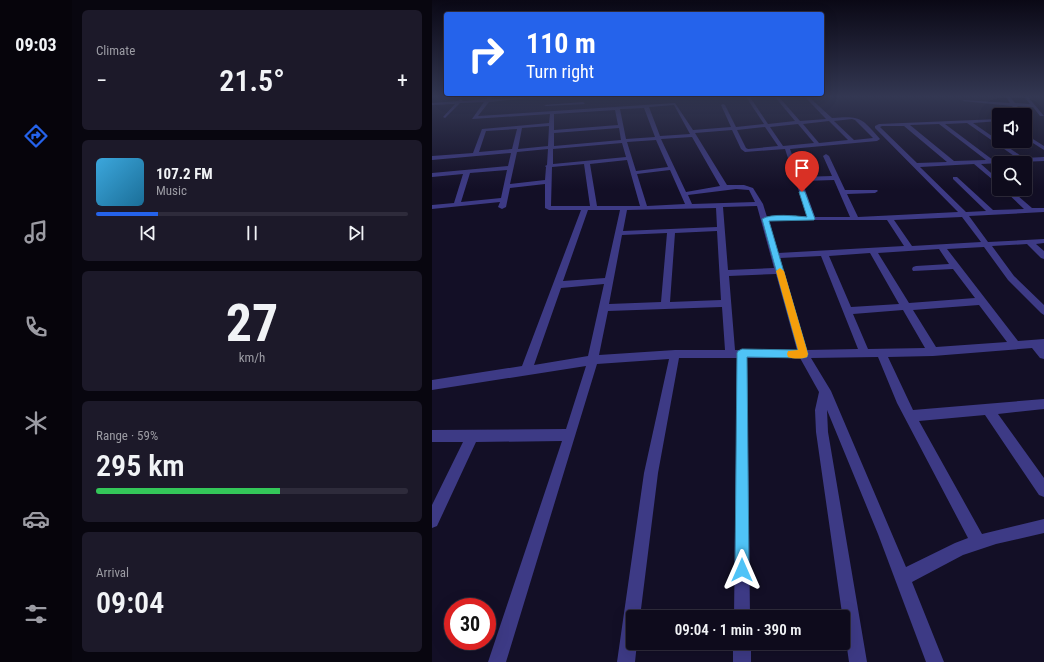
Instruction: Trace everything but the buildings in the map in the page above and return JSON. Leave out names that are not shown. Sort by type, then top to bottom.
[{"type":"street","points":[[475,155],[484,130],[509,128]]},
{"type":"street","points":[[502,207],[520,128]]},
{"type":"street","points":[[549,128],[599,128]]},
{"type":"street","points":[[552,128],[548,166],[547,206],[549,208],[644,208],[760,204]]},
{"type":"street","points":[[621,128],[644,208]]},
{"type":"street","points":[[654,128],[689,206]]},
{"type":"street","points":[[689,128],[726,188]]},
{"type":"street","points":[[432,158],[658,138],[733,128],[744,149],[747,151],[888,138]]},
{"type":"street","points":[[769,128],[784,148],[812,219]]},
{"type":"street","points":[[805,128],[818,145]]},
{"type":"street","points":[[838,128],[852,141]]},
{"type":"street","points":[[866,128],[877,139]]},
{"type":"street","points":[[879,128],[964,214],[1011,278],[1044,311]]},
{"type":"street","points":[[910,128],[952,163]]},
{"type":"street","points":[[947,128],[990,161]]},
{"type":"street","points":[[978,128],[1017,156]]},
{"type":"street","points":[[1032,140],[1044,148]]},
{"type":"street","points":[[826,156],[855,219]]},
{"type":"street","points":[[445,162],[450,157]]},
{"type":"street","points":[[548,166],[630,158]]},
{"type":"street","points":[[1032,160],[1044,159]]},
{"type":"street","points":[[916,165],[990,161]]},
{"type":"street","points":[[526,371],[557,285],[590,208],[587,162]]},
{"type":"street","points":[[975,162],[992,177]]},
{"type":"street","points":[[432,174],[439,167]]},
{"type":"street","points":[[432,174],[510,168]]},
{"type":"street","points":[[634,173],[673,168]]},
{"type":"street","points":[[457,205],[467,172]]},
{"type":"street","points":[[797,179],[836,178]]},
{"type":"street","points":[[955,178],[992,213]]},
{"type":"street","points":[[506,186],[548,182]]},
{"type":"street","points":[[684,194],[739,187],[751,189],[760,204],[766,219],[803,354],[825,391],[936,662]]},
{"type":"street","points":[[842,192],[875,191]]},
{"type":"street","points":[[1014,196],[1032,211]]},
{"type":"street","points":[[432,207],[503,200]]},
{"type":"street","points":[[719,205],[726,303],[736,353],[742,610]]},
{"type":"street","points":[[497,662],[593,360],[624,208]]},
{"type":"street","points":[[766,219],[889,218],[1044,210]]},
{"type":"street","points":[[889,218],[909,248]]},
{"type":"street","points":[[620,233],[720,229]]},
{"type":"street","points":[[665,306],[670,231]]},
{"type":"street","points":[[776,256],[1044,241]]},
{"type":"street","points":[[1030,242],[1044,256]]},
{"type":"street","points":[[941,247],[1016,346]]},
{"type":"street","points":[[872,250],[933,352]]},
{"type":"street","points":[[824,254],[865,354]]},
{"type":"street","points":[[916,269],[955,266]]},
{"type":"street","points":[[724,273],[780,271]]},
{"type":"street","points":[[557,285],[609,281]]},
{"type":"street","points":[[847,311],[982,301]]},
{"type":"street","points":[[604,308],[726,303]]},
{"type":"street","points":[[434,387],[593,360],[675,354],[865,354],[933,352],[1040,344],[1044,355]]},
{"type":"street","points":[[881,353],[910,416],[978,542]]},
{"type":"street","points":[[626,662],[651,473],[675,354]]},
{"type":"street","points":[[825,391],[821,410],[822,432],[858,662]]},
{"type":"street","points":[[910,416],[1044,404]]},
{"type":"street","points":[[988,409],[1044,490]]},
{"type":"street","points":[[432,521],[473,435]]},
{"type":"street","points":[[432,436],[570,435]]},
{"type":"street","points":[[902,578],[960,548],[978,542],[1044,526]]},
{"type":"street","points":[[742,650],[742,662]]},
{"type":"slow traffic","points":[[780,271],[803,354],[791,354]]},
{"type":"route","points":[[742,570],[742,353],[803,354],[766,219],[812,219],[802,192]]}]
